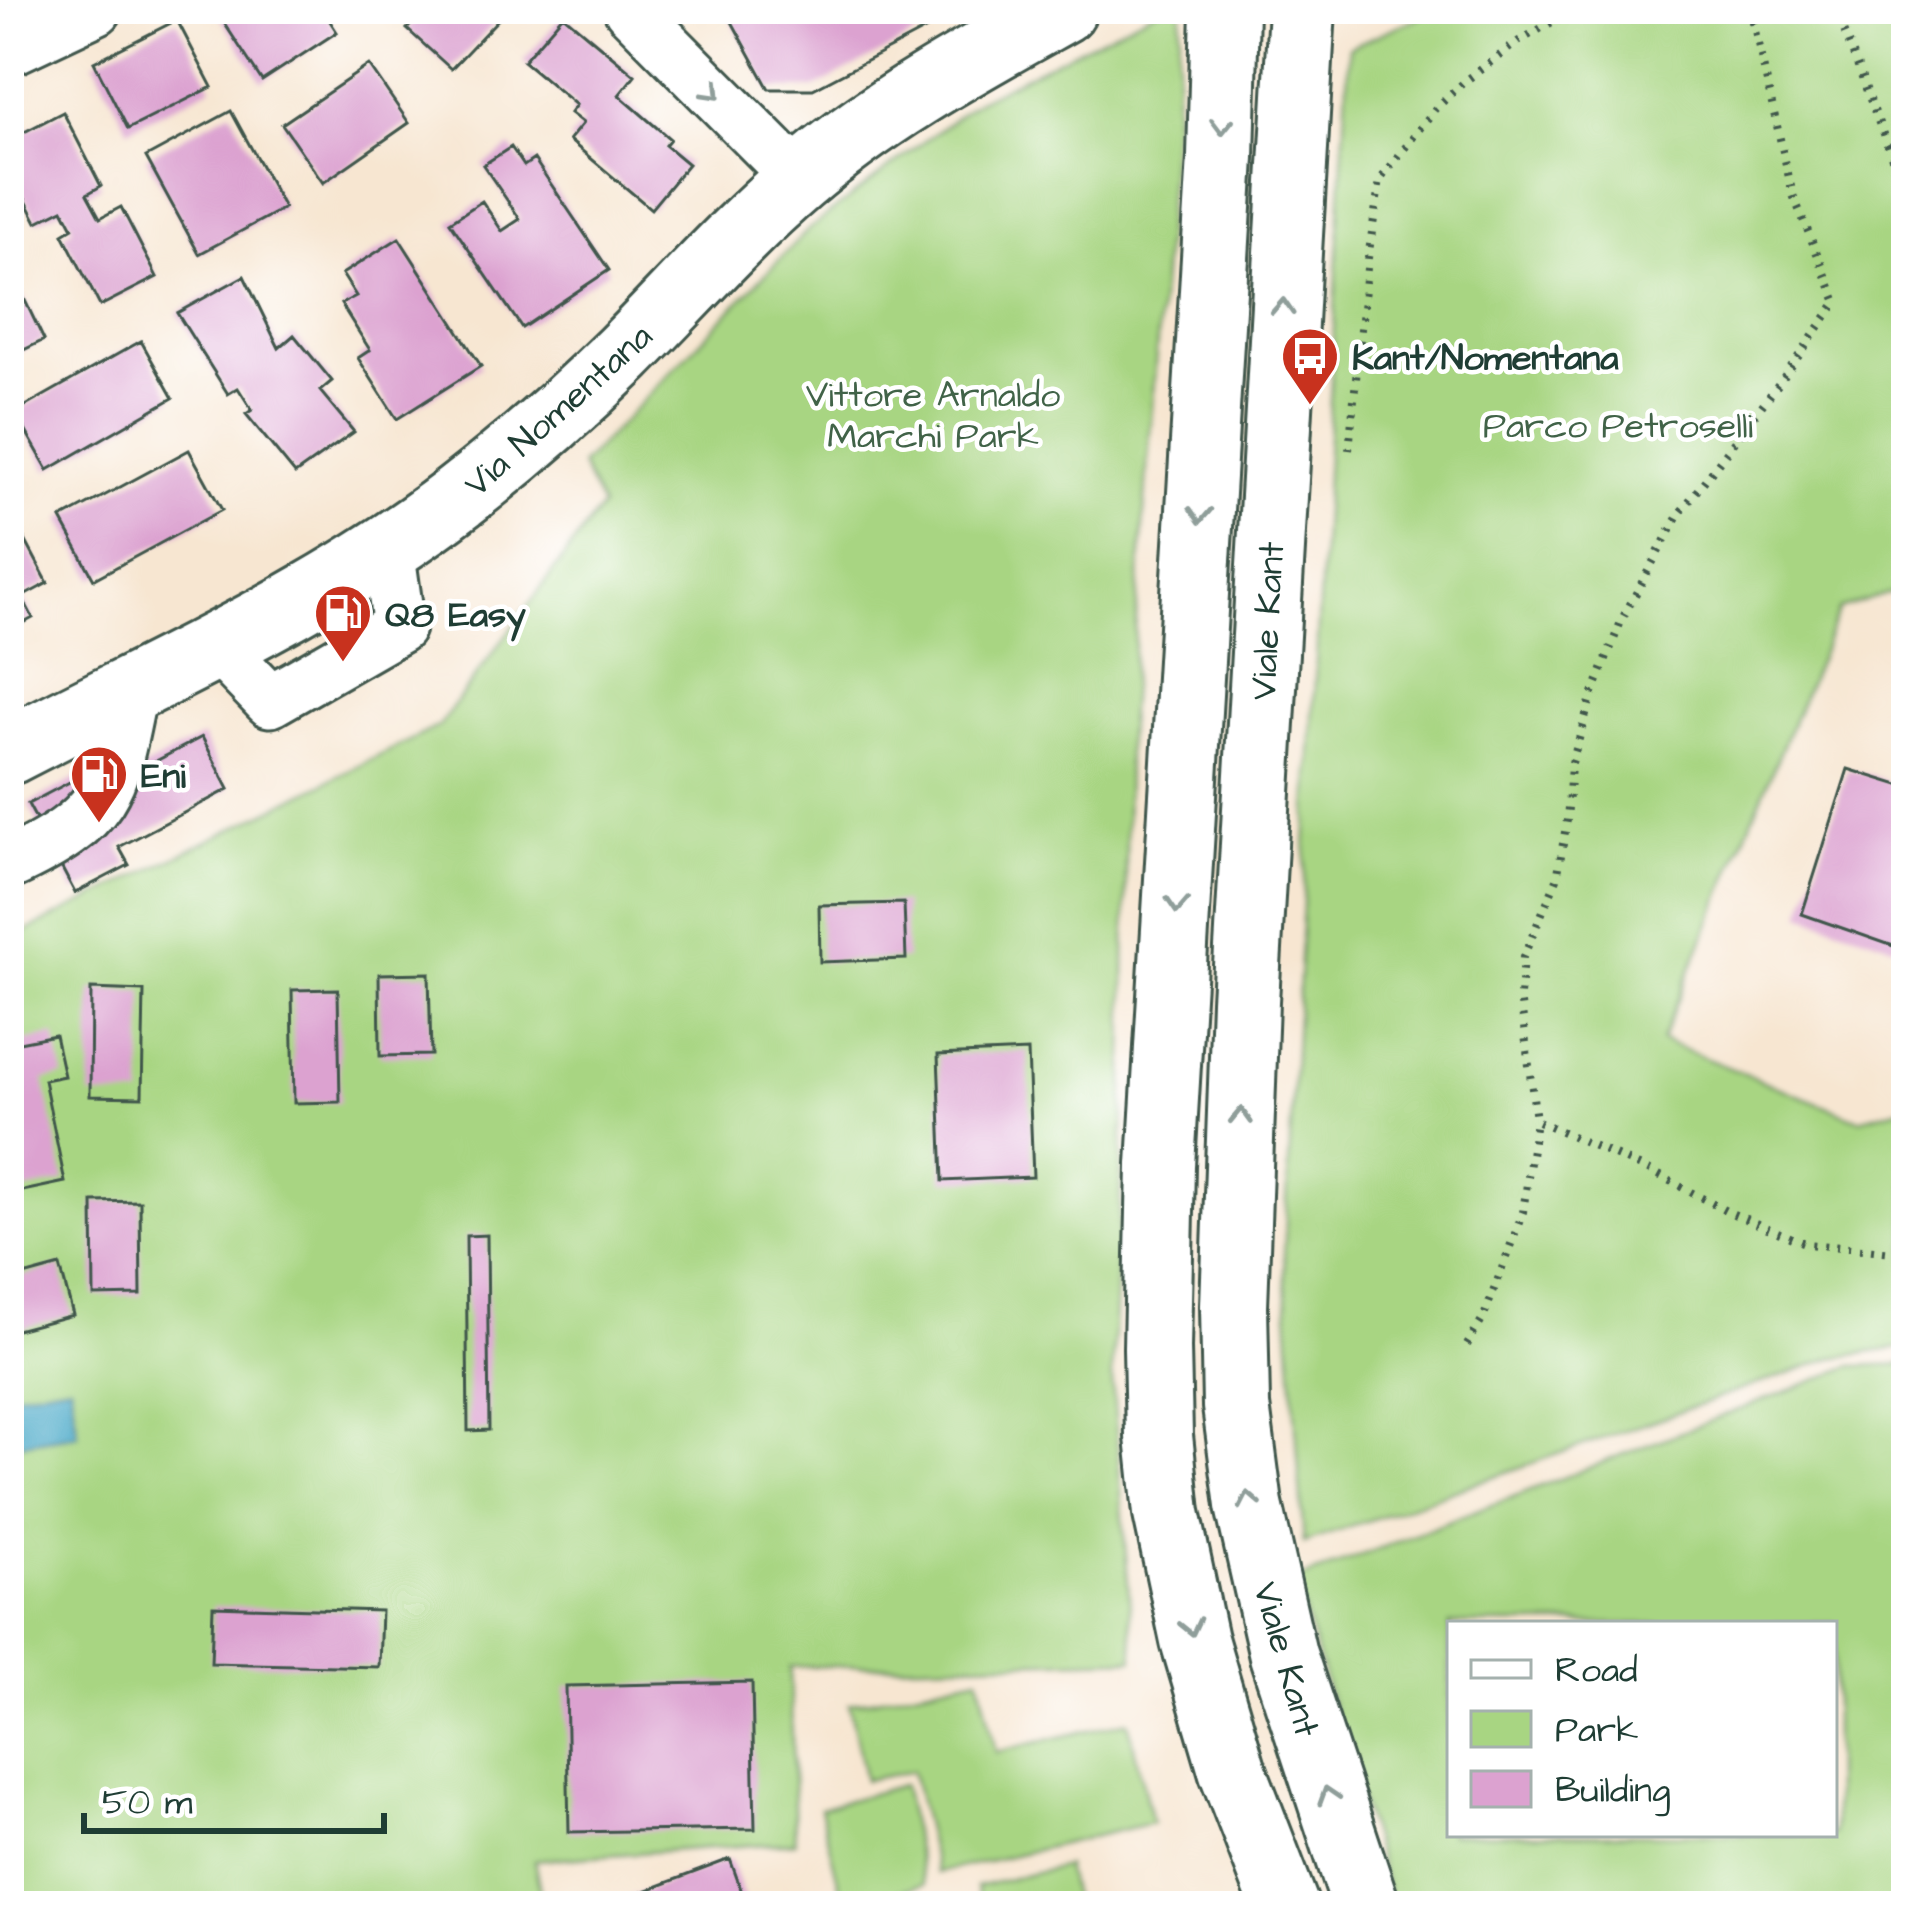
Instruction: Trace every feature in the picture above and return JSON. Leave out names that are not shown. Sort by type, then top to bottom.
[{"type":"main road","name":"Via Nomentana","points":[[9,751],[294,604],[388,548],[473,486],[565,408],[752,221],[842,143],[963,64],[1063,9]]},
{"type":"main road","name":"Viale Kant","points":[[1225,9],[1220,181],[1161,1165],[1159,1436],[1171,1539],[1193,1640],[1232,1769],[1285,1906]]},
{"type":"main road","name":"Viale Kant","points":[[1302,9],[1246,978],[1234,1306],[1236,1406],[1249,1505],[1283,1655],[1366,1906]]},
{"type":"street","points":[[9,50],[96,9]]},
{"type":"street","points":[[630,9],[799,179]]},
{"type":"street","points":[[9,864],[42,848],[90,814],[103,796],[118,759],[132,687]]},
{"type":"street","name":"Viale Kant","points":[[1161,1165],[1170,1250],[1181,1268],[1198,1274],[1215,1269],[1236,1233]]},
{"type":"street","name":"Viale Kant","points":[[1171,1539],[1168,1352],[1173,1324],[1181,1312],[1199,1308],[1214,1317],[1236,1406]]},
{"type":"path","points":[[1349,450],[1380,180],[1435,109],[1463,82],[1519,41],[1575,9]]},
{"type":"path","points":[[1467,1345],[1483,1319],[1523,1212],[1536,1120],[1520,996],[1523,957],[1557,879],[1571,766],[1591,698],[1622,619],[1679,514],[1837,302],[1793,195],[1750,9]]},
{"type":"path","points":[[1836,9],[1906,195]]},
{"type":"path","points":[[1536,1120],[1726,1211],[1807,1244],[1906,1253]]},
{"type":"green space","name":"Vittore Arnaldo Marchi Park","points":[[1158,9],[1182,9],[1127,739],[1124,1112],[1112,1377],[1134,1659],[790,1667],[795,1842],[534,1860],[543,1906],[9,1906],[9,940],[439,726],[601,507],[581,465],[808,230],[978,100]]},
{"type":"green space","name":"Parco Petroselli","points":[[1438,9],[1906,9],[1906,588],[1839,609],[1661,1041],[1859,1119],[1906,1107],[1906,1347],[1832,1358],[1304,1543],[1284,1256],[1349,47]]},
{"type":"green space","points":[[1906,1364],[1906,1906],[1392,1906],[1295,1581],[1852,1366]]},
{"type":"green space","points":[[979,1676],[996,1752],[1128,1721],[1152,1823],[936,1873],[912,1771],[865,1780],[849,1704]]},
{"type":"green space","points":[[903,1785],[923,1885],[844,1905],[820,1808]]},
{"type":"green space","points":[[1065,1866],[1074,1906],[980,1906],[976,1887]]},
{"type":"water","points":[[70,1384],[78,1434],[9,1445],[9,1394]]},
{"type":"building","points":[[215,9],[322,9],[337,32],[262,81]]},
{"type":"building","points":[[426,9],[508,9],[451,69],[407,29]]},
{"type":"building","points":[[725,9],[965,9],[813,89],[769,89]]},
{"type":"building","points":[[563,15],[635,75],[619,95],[670,139],[665,145],[688,164],[651,209],[569,140],[583,123],[570,113],[576,105],[523,61]]},
{"type":"building","points":[[177,20],[212,87],[128,129],[94,62]]},
{"type":"building","points":[[369,65],[409,123],[323,183],[282,124]]},
{"type":"building","points":[[231,111],[284,208],[199,254],[146,157]]},
{"type":"building","points":[[63,112],[101,186],[87,194],[100,218],[121,207],[157,277],[100,306],[63,234],[73,228],[63,209],[37,222],[9,168],[9,140]]},
{"type":"building","points":[[511,147],[524,166],[534,159],[609,270],[522,328],[450,222],[482,201],[502,231],[520,219],[483,165]]},
{"type":"building","points":[[399,238],[481,366],[397,419],[358,358],[370,350],[341,304],[356,296],[342,274]]},
{"type":"building","points":[[9,267],[44,340],[9,357]]},
{"type":"building","points":[[244,276],[279,348],[294,335],[332,381],[320,391],[354,432],[295,474],[246,414],[252,410],[238,388],[228,394],[177,313]]},
{"type":"building","points":[[141,341],[173,398],[48,470],[15,412]]},
{"type":"building","points":[[189,450],[222,510],[94,579],[61,519]]},
{"type":"building","points":[[22,534],[48,583],[22,597],[33,618],[9,631],[9,541]]},
{"type":"building","name":"Eni","points":[[202,737],[229,789],[119,847],[129,865],[75,893],[28,804],[79,777],[89,796]]},
{"type":"building","points":[[1848,769],[1906,787],[1906,923],[1899,948],[1802,914]]},
{"type":"building","points":[[904,903],[906,959],[820,962],[819,905]]},
{"type":"building","points":[[429,973],[431,1055],[380,1056],[379,974]]},
{"type":"building","points":[[91,989],[144,991],[142,1097],[90,1096]]},
{"type":"building","points":[[338,989],[340,1102],[294,1103],[292,990]]},
{"type":"building","points":[[55,1035],[64,1076],[44,1080],[65,1182],[9,1194],[9,1044]]},
{"type":"building","points":[[1028,1051],[1033,1177],[943,1181],[938,1055]]},
{"type":"building","points":[[140,1201],[141,1295],[94,1296],[93,1202]]},
{"type":"building","points":[[487,1235],[489,1430],[468,1431],[466,1236]]},
{"type":"building","points":[[60,1266],[73,1315],[9,1332],[9,1280]]},
{"type":"building","points":[[213,1606],[381,1611],[379,1667],[211,1663]]},
{"type":"building","points":[[752,1682],[755,1829],[569,1832],[566,1686]]},
{"type":"building","points":[[730,1859],[747,1906],[605,1906]]},
{"type":"place","name":"Kant/Nomentana","points":[[1310,407]]},
{"type":"place","name":"Q8 Easy","points":[[343,664]]},
{"type":"place","name":"Eni","points":[[99,825]]}]
